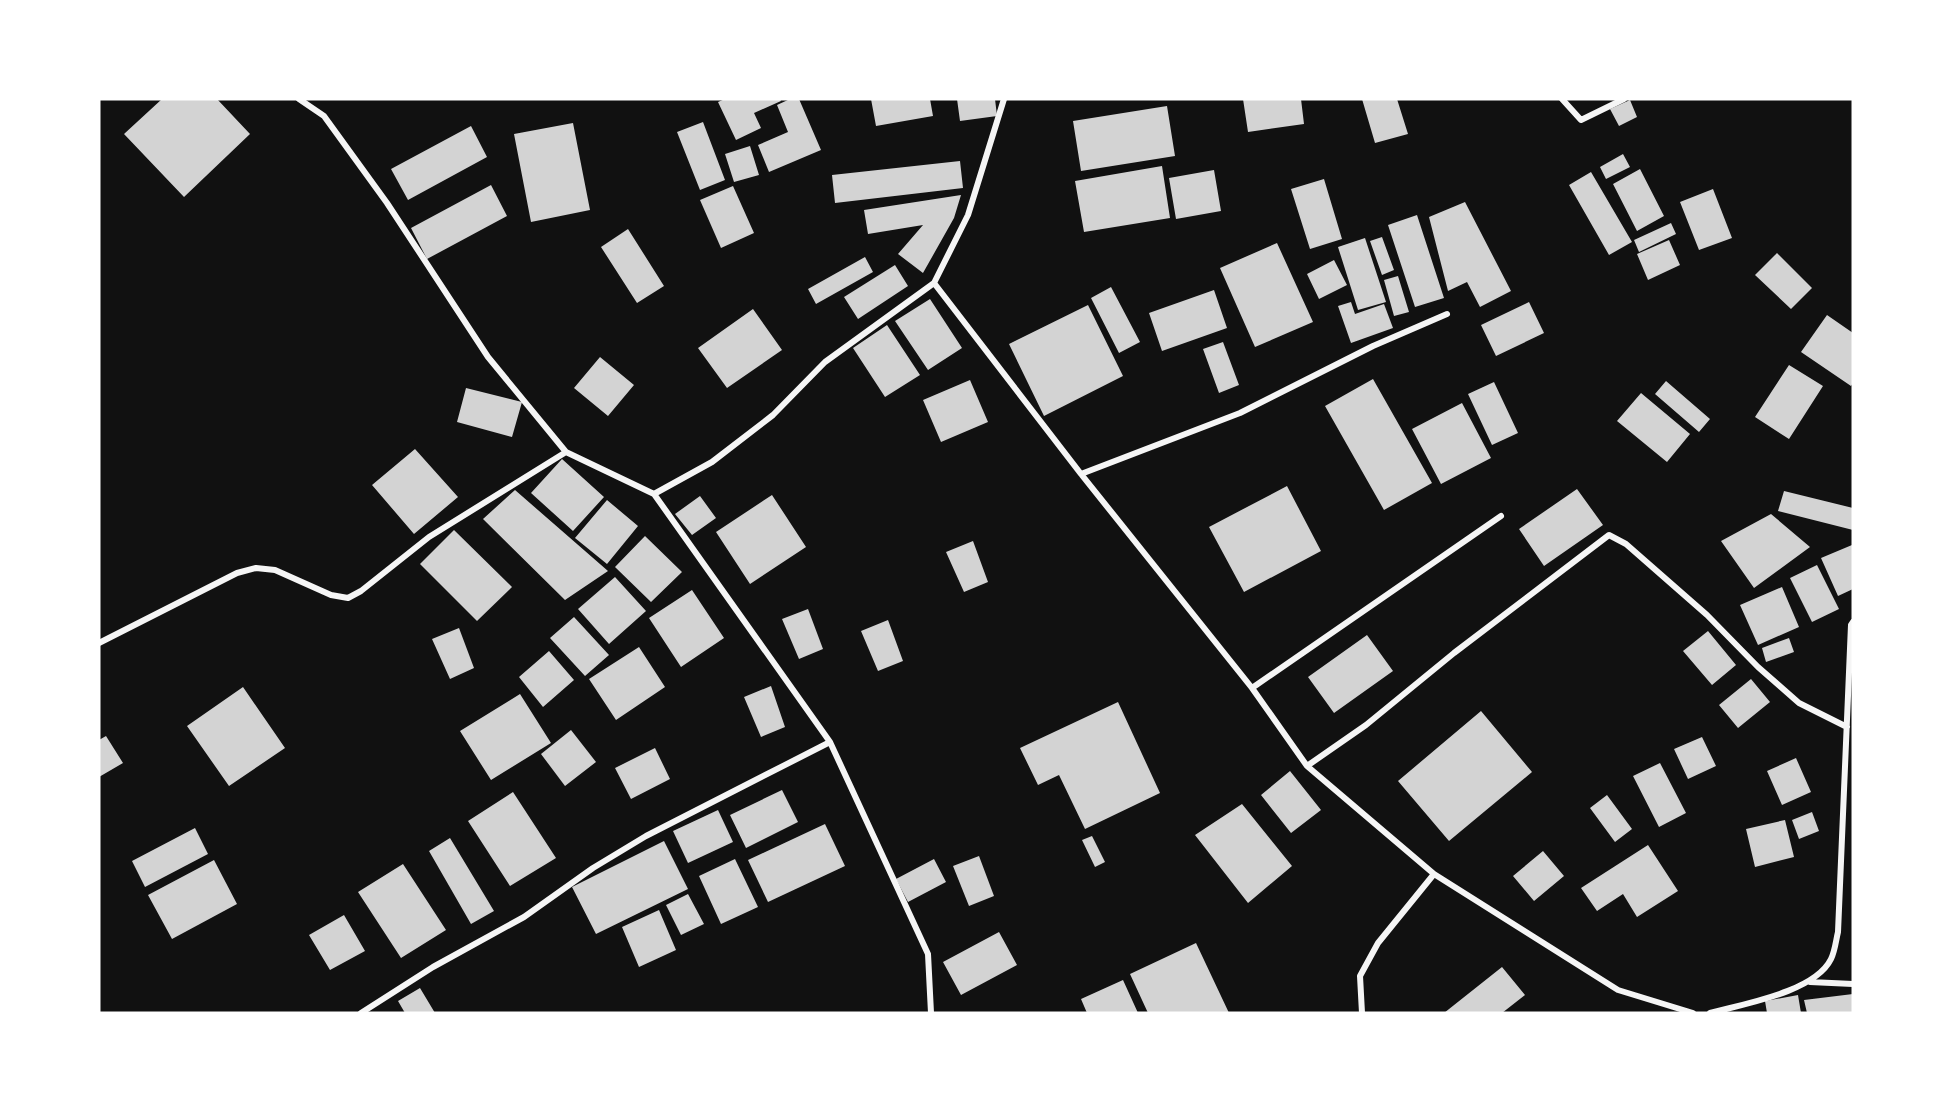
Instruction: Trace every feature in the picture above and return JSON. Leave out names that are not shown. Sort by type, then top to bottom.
[{"type":"street","points":[[299,99],[324,116],[387,203],[488,357],[566,452],[654,494],[830,742],[928,954],[931,1013]]},
{"type":"street","points":[[654,494],[712,462],[773,415],[825,362],[934,283],[968,214],[1004,99]]},
{"type":"street","points":[[1562,99],[1581,120],[1624,99]]},
{"type":"street","points":[[934,283],[1081,474],[1251,688],[1307,766],[1434,874],[1618,990],[1693,1013]]},
{"type":"street","points":[[1081,474],[1240,412],[1373,345],[1447,314]]},
{"type":"street","points":[[99,643],[228,577],[256,568],[275,570],[331,595],[348,597],[361,591],[429,537],[566,452]]},
{"type":"street","points":[[1251,688],[1501,516]]},
{"type":"street","points":[[1307,766],[1366,725],[1454,653],[1609,535],[1626,544],[1707,615],[1758,667],[1799,703],[1847,727]]},
{"type":"street","points":[[1810,982],[1831,960],[1838,932],[1853,622]]},
{"type":"street","points":[[361,1013],[433,967],[524,916],[593,868],[646,836],[830,742]]},
{"type":"street","points":[[1362,1013],[1360,976],[1378,944],[1434,874]]},
{"type":"street","points":[[1710,1013],[1776,995],[1810,982],[1853,984]]},
{"type":"building","points":[[162,99],[217,99],[250,134],[184,197],[124,134]]},
{"type":"building","points":[[725,99],[780,99],[781,101],[754,113],[761,128],[736,140],[718,102]]},
{"type":"building","points":[[790,99],[799,99],[821,150],[769,172],[758,145],[788,132],[777,105]]},
{"type":"building","points":[[871,99],[930,99],[933,116],[876,126]]},
{"type":"building","points":[[957,99],[995,99],[997,116],[960,121]]},
{"type":"building","points":[[1243,99],[1301,99],[1304,124],[1248,132]]},
{"type":"building","points":[[1362,99],[1397,99],[1408,134],[1375,143]]},
{"type":"building","points":[[1630,100],[1637,117],[1619,126],[1610,109]]},
{"type":"building","points":[[1167,106],[1175,156],[1081,171],[1073,121]]},
{"type":"building","points":[[703,122],[725,180],[700,190],[677,132]]},
{"type":"building","points":[[573,123],[590,210],[531,222],[514,134]]},
{"type":"building","points":[[471,126],[487,157],[408,200],[391,169]]},
{"type":"building","points":[[750,146],[759,175],[734,182],[725,154]]},
{"type":"building","points":[[1623,154],[1630,167],[1606,179],[1600,167]]},
{"type":"building","points":[[960,161],[963,188],[835,203],[832,175]]},
{"type":"building","points":[[1162,166],[1170,218],[1084,232],[1075,181]]},
{"type":"building","points":[[1640,169],[1664,216],[1637,231],[1613,184]]},
{"type":"building","points":[[1214,170],[1221,211],[1176,219],[1169,178]]},
{"type":"building","points":[[1591,172],[1632,242],[1609,255],[1569,185]]},
{"type":"building","points":[[1324,179],[1342,239],[1310,249],[1291,189]]},
{"type":"building","points":[[491,185],[507,216],[427,259],[411,228]]},
{"type":"building","points":[[733,186],[754,233],[721,248],[700,200]]},
{"type":"building","points":[[1713,189],[1732,238],[1699,250],[1680,202]]},
{"type":"building","points":[[961,195],[954,218],[923,273],[898,254],[923,225],[868,234],[864,210]]},
{"type":"building","points":[[1465,202],[1511,291],[1480,307],[1467,282],[1448,291],[1429,217]]},
{"type":"building","points":[[1417,215],[1444,298],[1415,307],[1388,225]]},
{"type":"building","points":[[1671,223],[1676,234],[1639,252],[1634,240]]},
{"type":"building","points":[[628,229],[664,286],[637,303],[601,247]]},
{"type":"building","points":[[1382,237],[1394,270],[1382,275],[1370,241]]},
{"type":"building","points":[[1365,238],[1386,302],[1358,310],[1338,247]]},
{"type":"building","points":[[1669,240],[1680,265],[1648,280],[1637,254]]},
{"type":"building","points":[[1277,243],[1313,322],[1255,347],[1220,268]]},
{"type":"building","points":[[1777,253],[1812,288],[1791,309],[1755,275]]},
{"type":"building","points":[[865,257],[873,272],[816,304],[808,289]]},
{"type":"building","points":[[1334,260],[1347,285],[1319,299],[1307,274]]},
{"type":"building","points":[[895,265],[908,286],[858,319],[844,297]]},
{"type":"building","points":[[1398,276],[1409,312],[1394,316],[1384,280]]},
{"type":"building","points":[[1111,287],[1140,342],[1119,353],[1091,298]]},
{"type":"building","points":[[1214,290],[1227,328],[1162,351],[1149,313]]},
{"type":"building","points":[[930,299],[962,348],[928,370],[895,321]]},
{"type":"building","points":[[1351,302],[1355,314],[1384,304],[1393,328],[1351,343],[1338,306]]},
{"type":"building","points":[[1529,302],[1544,333],[1496,356],[1481,325]]},
{"type":"building","points":[[1088,305],[1123,376],[1044,416],[1009,344]]},
{"type":"building","points":[[753,309],[782,350],[727,388],[698,348]]},
{"type":"building","points":[[1827,315],[1853,333],[1853,383],[1851,386],[1801,352]]},
{"type":"building","points":[[887,325],[920,375],[885,397],[853,348]]},
{"type":"building","points":[[1223,342],[1239,385],[1219,393],[1203,349]]},
{"type":"building","points":[[600,357],[634,385],[608,416],[574,388]]},
{"type":"building","points":[[1789,365],[1823,386],[1789,439],[1755,417]]},
{"type":"building","points":[[1373,379],[1432,483],[1384,510],[1325,406]]},
{"type":"building","points":[[970,380],[988,422],[941,442],[923,400]]},
{"type":"building","points":[[1666,381],[1710,419],[1699,432],[1655,394]]},
{"type":"building","points":[[1494,382],[1518,433],[1492,445],[1468,394]]},
{"type":"building","points":[[466,388],[522,402],[512,437],[457,422]]},
{"type":"building","points":[[1641,393],[1690,434],[1667,462],[1617,421]]},
{"type":"building","points":[[1462,403],[1491,458],[1441,484],[1412,429]]},
{"type":"building","points":[[415,449],[458,497],[414,534],[372,485]]},
{"type":"building","points":[[562,459],[604,497],[573,531],[531,493]]},
{"type":"building","points":[[1287,486],[1321,551],[1244,592],[1209,527]]},
{"type":"building","points":[[1577,489],[1603,525],[1544,566],[1519,529]]},
{"type":"building","points":[[515,490],[608,571],[565,600],[483,519]]},
{"type":"building","points":[[1784,491],[1853,508],[1853,530],[1778,511]]},
{"type":"building","points":[[772,495],[806,547],[750,584],[716,532]]},
{"type":"building","points":[[700,496],[716,518],[692,535],[675,514]]},
{"type":"building","points":[[607,500],[638,526],[607,564],[575,538]]},
{"type":"building","points":[[1771,514],[1810,547],[1754,588],[1721,541]]},
{"type":"building","points":[[454,530],[512,587],[477,621],[420,564]]},
{"type":"building","points":[[645,536],[682,572],[651,602],[615,567]]},
{"type":"building","points":[[973,541],[988,582],[964,592],[946,552]]},
{"type":"building","points":[[1852,545],[1853,589],[1838,596],[1821,558]]},
{"type":"building","points":[[1817,565],[1839,609],[1812,622],[1790,578]]},
{"type":"building","points":[[615,577],[646,611],[609,644],[578,609]]},
{"type":"building","points":[[1782,587],[1799,627],[1758,645],[1740,605]]},
{"type":"building","points":[[692,590],[724,638],[681,667],[649,618]]},
{"type":"building","points":[[808,609],[823,649],[799,659],[782,619]]},
{"type":"building","points":[[574,617],[609,655],[585,676],[550,638]]},
{"type":"building","points":[[888,620],[903,661],[878,671],[861,631]]},
{"type":"building","points":[[459,628],[474,668],[450,679],[432,639]]},
{"type":"building","points":[[1708,631],[1736,665],[1712,685],[1683,651]]},
{"type":"building","points":[[1367,635],[1393,671],[1334,713],[1308,677]]},
{"type":"building","points":[[1789,638],[1794,652],[1766,662],[1762,648]]},
{"type":"building","points":[[639,647],[665,687],[616,720],[589,679]]},
{"type":"building","points":[[549,651],[574,680],[543,707],[519,677]]},
{"type":"building","points":[[1751,679],[1770,702],[1738,728],[1719,705]]},
{"type":"building","points":[[771,686],[785,727],[761,737],[744,697]]},
{"type":"building","points":[[243,687],[285,748],[229,786],[187,726]]},
{"type":"building","points":[[520,694],[551,743],[491,780],[460,731]]},
{"type":"building","points":[[1118,702],[1160,793],[1085,829],[1059,775],[1038,785],[1020,748]]},
{"type":"building","points":[[1481,711],[1532,772],[1449,841],[1398,781]]},
{"type":"building","points":[[571,730],[596,762],[565,786],[541,754]]},
{"type":"building","points":[[106,736],[123,763],[99,777],[99,740]]},
{"type":"building","points":[[1702,737],[1716,766],[1688,779],[1674,749]]},
{"type":"building","points":[[655,748],[670,779],[631,799],[615,768]]},
{"type":"building","points":[[1796,758],[1811,792],[1782,805],[1767,771]]},
{"type":"building","points":[[1660,763],[1686,813],[1659,827],[1633,776]]},
{"type":"building","points":[[1290,771],[1321,810],[1291,833],[1261,795]]},
{"type":"building","points":[[782,790],[798,822],[746,848],[730,815]]},
{"type":"building","points":[[513,792],[556,858],[510,886],[468,821]]},
{"type":"building","points":[[1607,795],[1632,829],[1615,842],[1590,808]]},
{"type":"building","points":[[1242,804],[1292,866],[1248,903],[1195,835]]},
{"type":"building","points":[[718,810],[733,842],[688,863],[673,831]]},
{"type":"building","points":[[1812,812],[1819,831],[1799,839],[1792,820]]},
{"type":"building","points":[[1785,820],[1794,857],[1755,867],[1746,829]]},
{"type":"building","points":[[825,824],[845,866],[768,902],[748,860]]},
{"type":"building","points":[[195,828],[208,854],[145,887],[132,861]]},
{"type":"building","points":[[1092,836],[1105,862],[1095,867],[1082,840]]},
{"type":"building","points":[[450,838],[494,911],[471,924],[429,851]]},
{"type":"building","points":[[664,841],[688,889],[596,934],[572,887]]},
{"type":"building","points":[[1648,845],[1678,891],[1637,917],[1623,894],[1597,911],[1581,888]]},
{"type":"building","points":[[1543,851],[1564,876],[1534,901],[1513,876]]},
{"type":"building","points":[[979,856],[994,896],[969,906],[953,866]]},
{"type":"building","points":[[735,859],[758,907],[721,924],[699,876]]},
{"type":"building","points":[[934,859],[946,882],[908,902],[896,879]]},
{"type":"building","points":[[214,860],[237,904],[172,939],[148,895]]},
{"type":"building","points":[[403,864],[446,930],[401,958],[358,892]]},
{"type":"building","points":[[688,894],[704,924],[681,935],[666,905]]},
{"type":"building","points":[[659,910],[676,950],[639,967],[622,927]]},
{"type":"building","points":[[344,915],[365,951],[330,970],[309,935]]},
{"type":"building","points":[[999,932],[1017,965],[961,995],[943,962]]},
{"type":"building","points":[[1196,943],[1229,1013],[1148,1013],[1130,974]]},
{"type":"building","points":[[1502,967],[1525,995],[1502,1013],[1444,1013]]},
{"type":"building","points":[[1123,980],[1138,1013],[1087,1013],[1081,999]]},
{"type":"building","points":[[420,988],[435,1013],[405,1013],[398,1001]]},
{"type":"building","points":[[1853,994],[1853,1013],[1807,1013],[1804,1000]]},
{"type":"building","points":[[1798,995],[1801,1013],[1767,1013],[1765,1001]]}]
